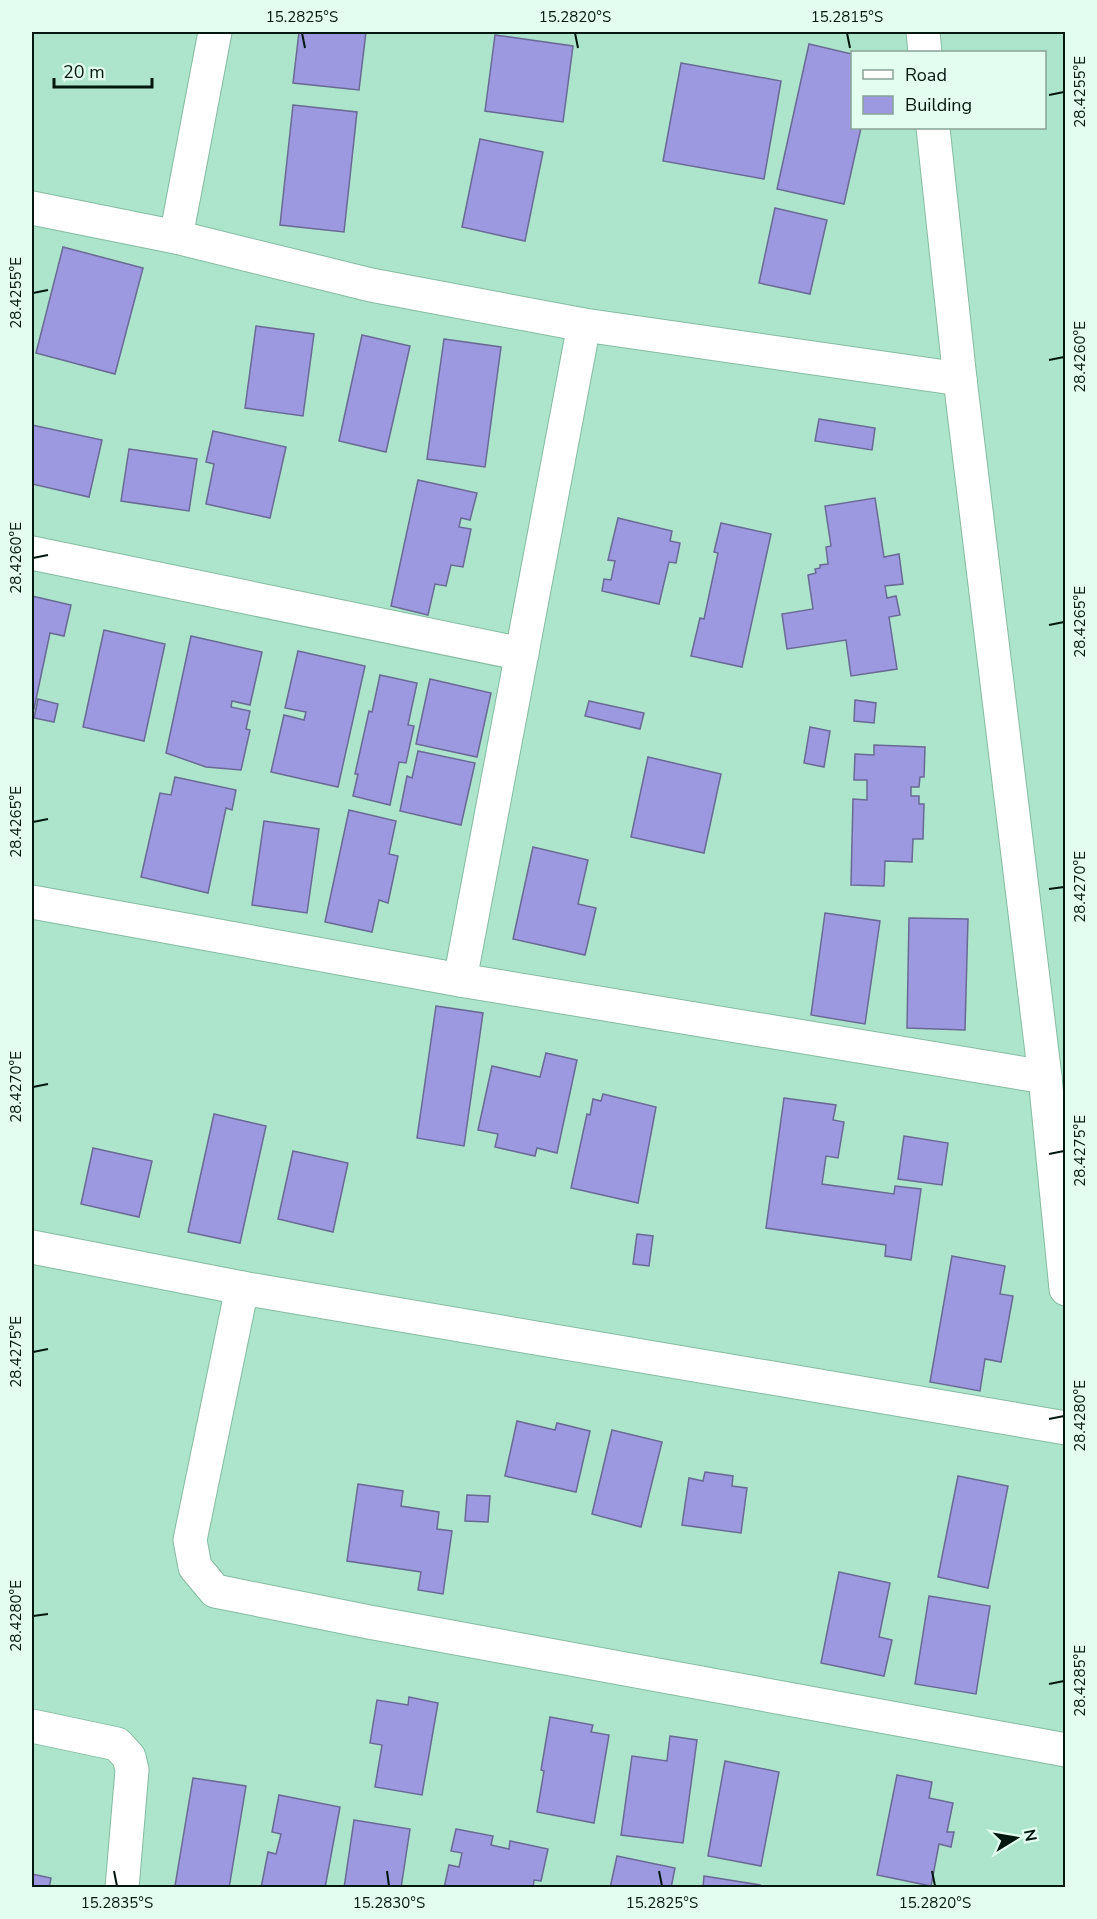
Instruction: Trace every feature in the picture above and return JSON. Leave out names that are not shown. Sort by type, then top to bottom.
[{"type":"street","points":[[176,237],[215,32]]},
{"type":"street","points":[[923,32],[925,51]]},
{"type":"street","points":[[933,129],[960,379],[1045,1077],[1065,1289]]},
{"type":"street","points":[[32,208],[176,237],[371,285],[584,325],[960,379]]},
{"type":"street","points":[[460,980],[584,325]]},
{"type":"street","points":[[32,553],[522,654]]},
{"type":"street","points":[[32,902],[460,980],[1045,1077]]},
{"type":"street","points":[[32,1247],[242,1288],[1065,1428]]},
{"type":"street","points":[[242,1288],[190,1540],[195,1567],[215,1591],[380,1624],[1065,1750]]},
{"type":"street","points":[[32,1726],[117,1744],[129,1757],[132,1770],[122,1887]]},
{"type":"building","points":[[299,32],[366,32],[359,90],[293,83]]},
{"type":"building","points":[[495,35],[573,46],[563,122],[485,111]]},
{"type":"building","points":[[809,44],[851,54],[851,129],[861,129],[844,204],[777,189]]},
{"type":"building","points":[[681,63],[781,81],[764,179],[663,161]]},
{"type":"building","points":[[293,105],[357,112],[344,232],[280,225]]},
{"type":"building","points":[[480,139],[543,152],[525,241],[462,227]]},
{"type":"building","points":[[775,208],[827,220],[810,294],[759,283]]},
{"type":"building","points":[[63,247],[143,268],[115,374],[36,353]]},
{"type":"building","points":[[256,326],[314,334],[303,416],[245,408]]},
{"type":"building","points":[[362,335],[410,346],[386,452],[339,441]]},
{"type":"building","points":[[444,339],[501,347],[485,467],[427,459]]},
{"type":"building","points":[[819,419],[875,428],[872,450],[815,441]]},
{"type":"building","points":[[32,425],[102,440],[89,497],[32,484]]},
{"type":"building","points":[[213,431],[286,447],[270,518],[206,504],[214,464],[206,462]]},
{"type":"building","points":[[129,449],[197,459],[189,511],[121,501]]},
{"type":"building","points":[[418,480],[477,493],[470,520],[461,518],[459,527],[471,529],[463,567],[451,565],[446,586],[435,584],[428,615],[391,606]]},
{"type":"building","points":[[875,498],[884,557],[899,554],[903,584],[885,586],[887,598],[896,596],[900,615],[889,617],[897,669],[851,676],[846,640],[787,649],[782,614],[813,609],[808,575],[816,573],[815,569],[820,568],[820,565],[828,564],[826,547],[831,546],[825,506]]},
{"type":"building","points":[[618,518],[672,531],[670,541],[680,543],[676,563],[669,562],[659,604],[602,591],[604,579],[611,580],[615,561],[608,560]]},
{"type":"building","points":[[721,523],[771,534],[742,667],[691,656],[700,618],[704,619],[718,553],[714,552]]},
{"type":"building","points":[[32,596],[71,605],[64,636],[50,633],[34,709],[32,709]]},
{"type":"building","points":[[104,630],[165,644],[144,741],[83,727]]},
{"type":"building","points":[[191,636],[262,652],[250,705],[232,701],[231,707],[250,711],[246,729],[250,730],[241,770],[206,767],[166,753]]},
{"type":"building","points":[[298,651],[365,666],[338,787],[271,772],[284,715],[304,720],[306,712],[285,708]]},
{"type":"building","points":[[380,675],[417,683],[408,725],[414,726],[406,763],[399,762],[390,805],[353,796],[358,774],[355,774],[369,711],[372,712]]},
{"type":"building","points":[[430,679],[491,693],[477,757],[416,744]]},
{"type":"building","points":[[38,699],[58,704],[54,722],[34,718]]},
{"type":"building","points":[[855,700],[876,703],[874,723],[854,721]]},
{"type":"building","points":[[589,701],[644,713],[640,729],[585,716]]},
{"type":"building","points":[[810,727],[830,731],[824,767],[804,763]]},
{"type":"building","points":[[874,745],[925,747],[924,777],[920,777],[919,787],[911,787],[911,796],[919,796],[919,804],[924,804],[923,839],[913,839],[912,862],[885,861],[884,886],[851,885],[853,799],[867,800],[867,780],[854,780],[855,754],[874,755]]},
{"type":"building","points":[[418,751],[475,763],[461,825],[400,811],[407,776],[412,778]]},
{"type":"building","points":[[648,757],[721,774],[704,853],[631,837]]},
{"type":"building","points":[[175,777],[236,790],[232,810],[226,808],[208,893],[141,877],[160,793],[171,795]]},
{"type":"building","points":[[349,810],[396,821],[389,854],[398,856],[388,903],[379,900],[372,932],[325,922]]},
{"type":"building","points":[[264,821],[319,829],[307,913],[252,905]]},
{"type":"building","points":[[533,847],[588,860],[578,904],[596,908],[585,955],[513,939]]},
{"type":"building","points":[[825,913],[880,921],[865,1024],[811,1015]]},
{"type":"building","points":[[909,918],[968,919],[965,1030],[907,1028]]},
{"type":"building","points":[[436,1006],[483,1013],[464,1146],[417,1138]]},
{"type":"building","points":[[546,1053],[577,1060],[557,1153],[537,1148],[535,1156],[495,1147],[498,1134],[478,1130],[492,1066],[540,1077]]},
{"type":"building","points":[[603,1094],[656,1107],[638,1203],[571,1188],[587,1114],[590,1115],[593,1099],[601,1101]]},
{"type":"building","points":[[784,1098],[836,1105],[833,1120],[844,1122],[838,1158],[826,1156],[822,1184],[894,1194],[895,1186],[921,1189],[911,1260],[885,1256],[886,1245],[766,1228]]},
{"type":"building","points":[[214,1114],[266,1126],[240,1243],[188,1232]]},
{"type":"building","points":[[904,1136],[948,1143],[942,1185],[898,1179]]},
{"type":"building","points":[[93,1148],[152,1161],[139,1217],[81,1204]]},
{"type":"building","points":[[293,1151],[348,1163],[333,1232],[278,1219]]},
{"type":"building","points":[[637,1234],[653,1236],[649,1266],[633,1264]]},
{"type":"building","points":[[952,1256],[1005,1266],[1000,1294],[1013,1296],[1001,1362],[985,1359],[980,1391],[930,1382]]},
{"type":"building","points":[[517,1421],[555,1430],[557,1423],[590,1431],[576,1492],[505,1476]]},
{"type":"building","points":[[612,1430],[662,1442],[641,1527],[592,1514]]},
{"type":"building","points":[[705,1472],[733,1476],[732,1486],[747,1488],[741,1533],[682,1525],[689,1478],[703,1481]]},
{"type":"building","points":[[958,1476],[1008,1486],[988,1588],[938,1577]]},
{"type":"building","points":[[358,1484],[403,1491],[401,1506],[439,1512],[437,1529],[452,1531],[443,1594],[418,1590],[421,1572],[347,1561]]},
{"type":"building","points":[[467,1495],[490,1496],[488,1522],[465,1521]]},
{"type":"building","points":[[839,1572],[890,1583],[879,1637],[892,1640],[884,1676],[821,1663]]},
{"type":"building","points":[[929,1596],[990,1606],[976,1694],[915,1684]]},
{"type":"building","points":[[409,1697],[438,1703],[422,1795],[375,1787],[382,1745],[370,1743],[377,1700],[408,1705]]},
{"type":"building","points":[[550,1717],[593,1725],[591,1732],[609,1735],[594,1823],[537,1812]]},
{"type":"building","points":[[670,1736],[697,1740],[683,1843],[621,1835],[632,1756],[667,1761]]},
{"type":"building","points":[[725,1761],[779,1772],[761,1866],[708,1856]]},
{"type":"building","points":[[897,1775],[932,1782],[929,1798],[953,1803],[947,1832],[954,1832],[951,1847],[939,1844],[931,1886],[877,1875]]},
{"type":"building","points":[[193,1778],[246,1786],[229,1888],[175,1886]]},
{"type":"building","points":[[279,1795],[340,1807],[325,1888],[261,1888],[268,1852],[276,1854],[281,1834],[272,1832]]},
{"type":"building","points":[[354,1820],[410,1829],[401,1888],[344,1888]]},
{"type":"building","points":[[456,1829],[493,1836],[491,1845],[509,1849],[510,1841],[548,1849],[541,1881],[534,1880],[533,1888],[444,1888],[449,1865],[459,1867],[462,1853],[451,1851]]},
{"type":"building","points":[[617,1856],[675,1868],[671,1888],[610,1888]]},
{"type":"building","points":[[32,1874],[51,1878],[49,1888],[32,1888]]},
{"type":"building","points":[[704,1876],[760,1885],[760,1888],[703,1888]]}]
